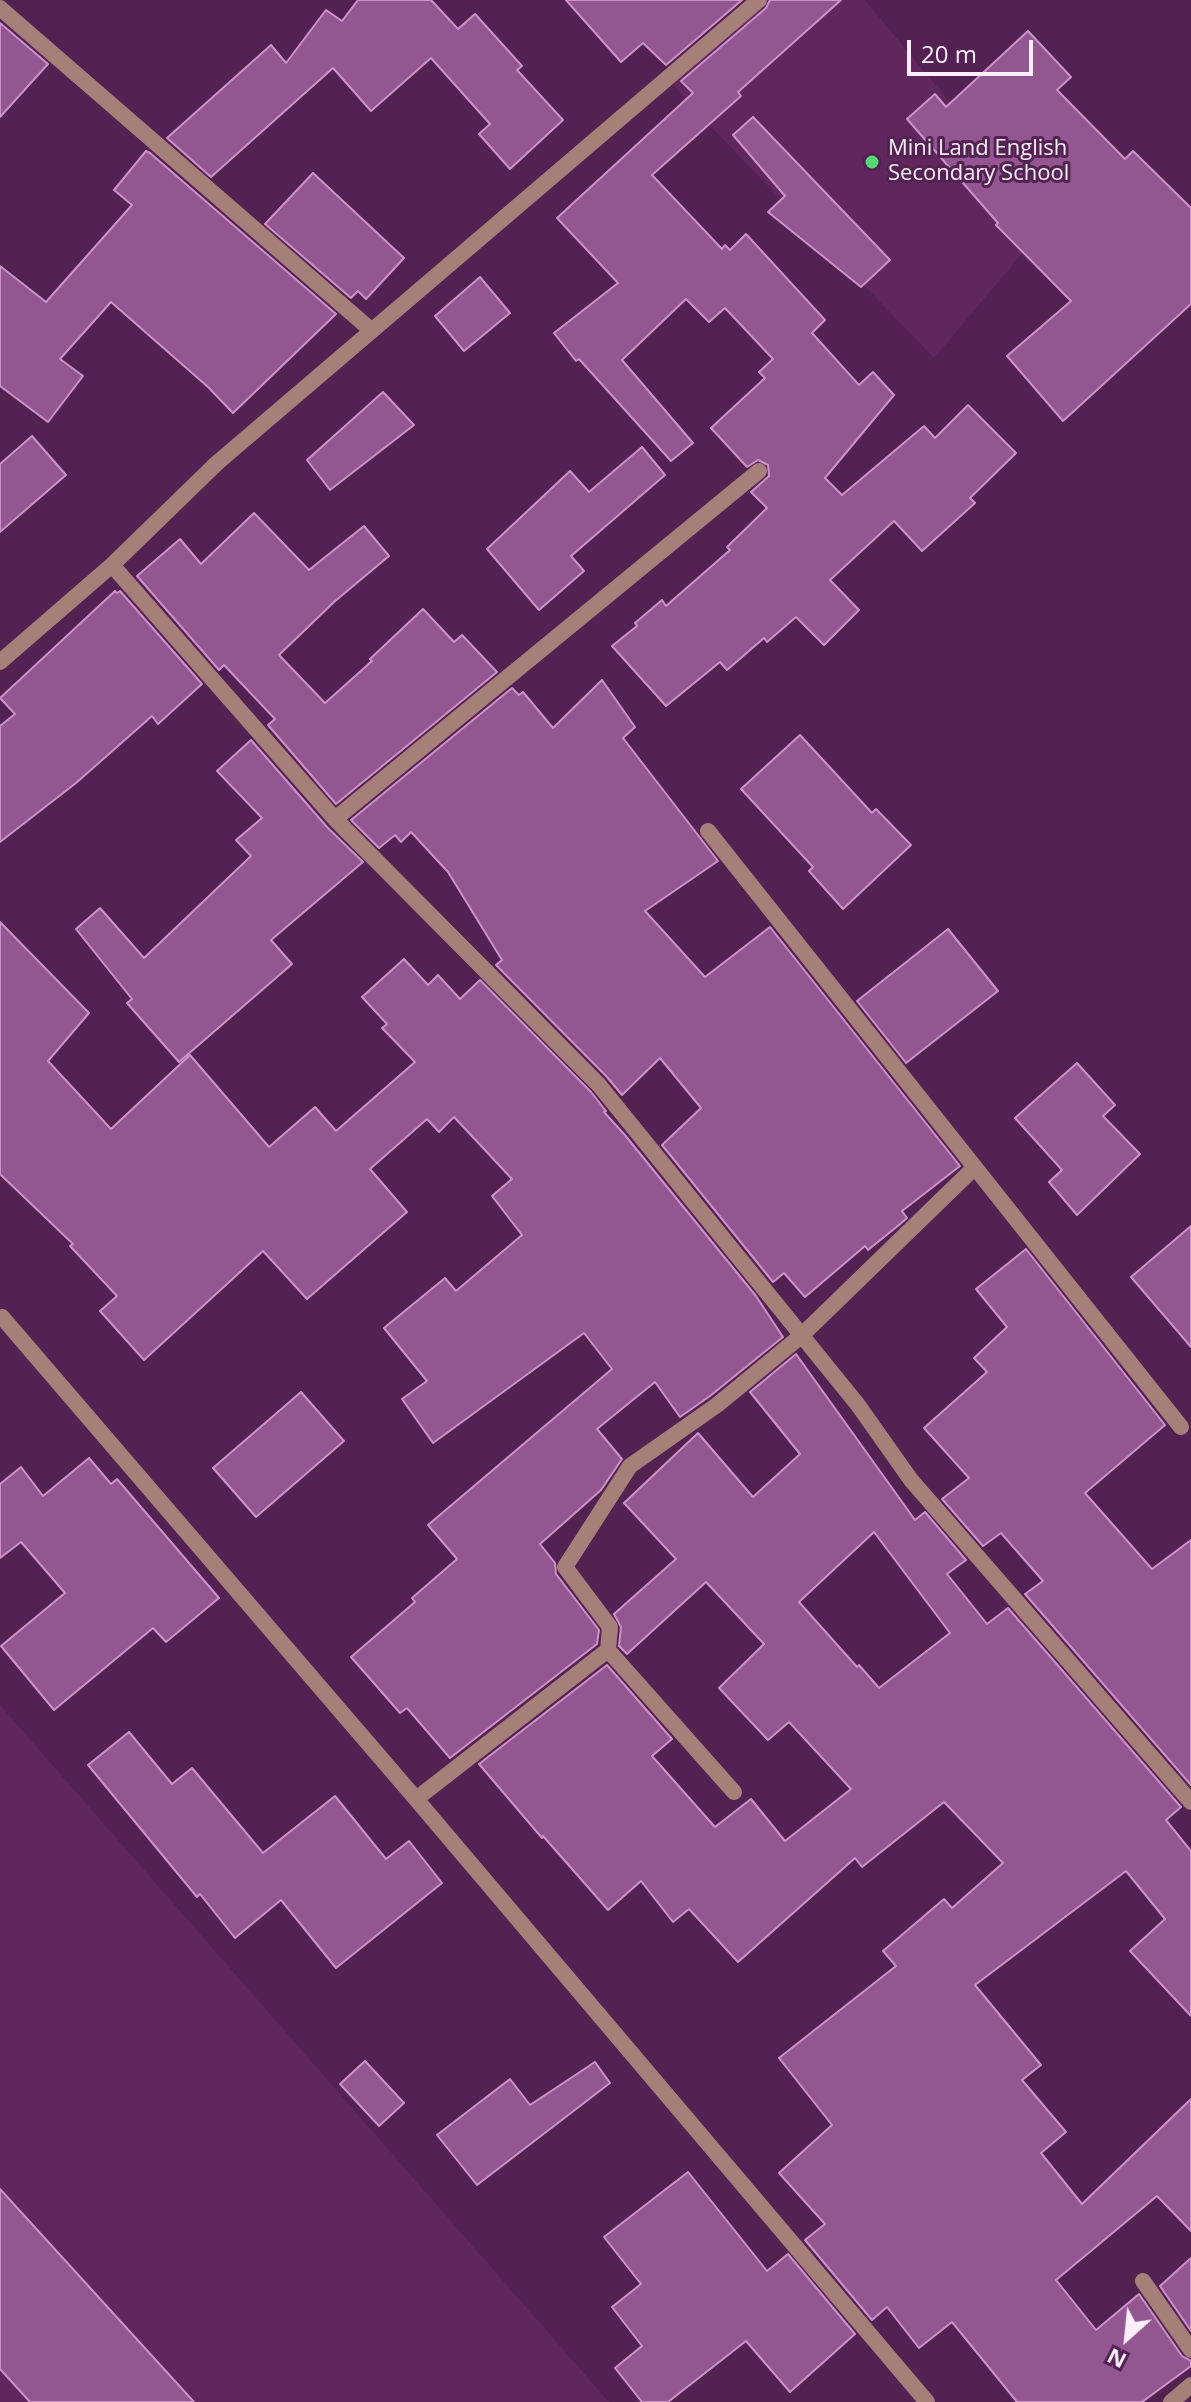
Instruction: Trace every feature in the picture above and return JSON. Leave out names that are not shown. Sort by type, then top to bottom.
[{"type":"street","points":[[0,662],[112,565],[217,463],[759,0]]},
{"type":"street","points":[[0,8],[371,330]]},
{"type":"street","points":[[335,819],[759,471]]},
{"type":"street","points":[[112,565],[335,819],[599,1085],[858,1405],[911,1480],[1191,1802]]},
{"type":"street","points":[[708,831],[1181,1427]]},
{"type":"street","points":[[734,1792],[608,1650],[610,1627],[565,1567],[630,1466],[717,1405],[801,1336],[975,1167]]},
{"type":"street","points":[[2,1317],[927,2402]]},
{"type":"street","points":[[416,1799],[608,1650]]},
{"type":"street","points":[[1143,2281],[1191,2350]]},
{"type":"street","points":[[1171,2402],[1191,2385]]},
{"type":"shaded area","name":"Mini Land English Secondary School","points":[[768,0],[865,0],[1049,222],[934,358],[673,85]]},
{"type":"shaded area","points":[[0,1705],[609,2402],[0,2402]]},
{"type":"building","points":[[358,0],[431,0],[458,29],[475,14],[522,66],[517,70],[563,120],[510,169],[479,134],[490,124],[431,58],[371,111],[333,68],[211,177],[167,138],[271,45],[286,63],[326,10],[342,21]]},
{"type":"building","points":[[566,0],[742,0],[666,65],[643,43],[621,62]]},
{"type":"building","points":[[770,0],[841,0],[738,92],[741,96],[652,175],[722,249],[725,245],[730,250],[746,234],[825,320],[812,333],[859,385],[873,372],[894,395],[825,478],[842,495],[924,426],[935,438],[968,405],[1016,453],[970,498],[975,503],[922,551],[894,521],[830,580],[859,610],[824,645],[796,617],[767,642],[764,638],[727,670],[720,662],[666,706],[612,646],[662,600],[666,606],[730,550],[727,547],[767,508],[751,492],[769,476],[768,465],[758,460],[747,467],[711,428],[765,378],[759,372],[773,359],[725,308],[709,322],[686,299],[622,360],[693,443],[671,461],[579,359],[576,361],[554,333],[618,283],[557,218],[693,93],[681,81],[766,8]]},
{"type":"building","points":[[0,23],[48,64],[0,117]]},
{"type":"building","points":[[1028,31],[1071,77],[1057,90],[1125,159],[1133,151],[1191,208],[1191,304],[1063,421],[1007,356],[1071,301],[996,225],[998,223],[907,119],[935,94],[946,107]]},
{"type":"building","points":[[753,117],[890,260],[861,287],[768,212],[785,196],[733,135]]},
{"type":"building","points":[[146,151],[336,314],[233,413],[208,387],[111,302],[60,359],[83,376],[48,422],[0,386],[0,266],[46,302],[132,205],[114,190]]},
{"type":"building","points":[[313,173],[404,258],[366,299],[358,291],[351,298],[265,224]]},
{"type":"building","points":[[480,277],[510,313],[464,351],[435,316]]},
{"type":"building","points":[[383,392],[414,425],[330,490],[307,460]]},
{"type":"building","points":[[32,436],[66,475],[0,532],[0,464]]},
{"type":"building","points":[[642,447],[665,475],[571,556],[584,571],[539,610],[487,549],[570,471],[589,492]]},
{"type":"building","points":[[254,513],[309,570],[364,526],[389,556],[334,602],[279,655],[325,703],[423,609],[454,642],[462,635],[497,672],[336,804],[268,725],[275,719],[224,665],[219,670],[137,576],[180,539],[201,564]]},
{"type":"building","points":[[115,591],[120,591],[202,684],[158,724],[152,716],[76,783],[0,842],[0,726],[15,714],[0,698]]},
{"type":"building","points":[[602,680],[635,727],[623,738],[718,861],[645,911],[705,977],[770,927],[960,1166],[902,1211],[907,1218],[899,1225],[868,1250],[865,1246],[805,1297],[784,1273],[773,1282],[662,1145],[701,1108],[660,1058],[622,1095],[496,965],[502,960],[448,872],[411,832],[401,842],[395,835],[379,848],[351,820],[512,688],[519,695],[523,692],[553,728]]},
{"type":"building","points":[[800,735],[872,813],[876,809],[911,845],[843,909],[809,871],[813,867],[741,789]]},
{"type":"building","points":[[251,740],[327,827],[363,862],[271,940],[292,964],[179,1062],[127,1003],[132,999],[76,929],[100,908],[144,958],[251,856],[236,840],[262,818],[217,771]]},
{"type":"building","points":[[0,922],[89,1013],[48,1061],[111,1129],[190,1055],[269,1147],[315,1107],[336,1131],[415,1062],[382,1028],[387,1024],[362,997],[404,959],[428,985],[438,975],[460,999],[480,980],[591,1092],[604,1112],[756,1296],[783,1337],[680,1417],[655,1382],[597,1429],[622,1459],[601,1490],[540,1544],[555,1563],[556,1574],[599,1630],[597,1644],[450,1758],[407,1708],[400,1713],[351,1657],[415,1602],[412,1598],[457,1559],[428,1525],[612,1369],[584,1333],[433,1443],[402,1399],[427,1381],[384,1328],[445,1278],[456,1291],[522,1235],[492,1196],[512,1179],[454,1117],[439,1132],[427,1119],[370,1169],[407,1212],[307,1299],[263,1251],[144,1360],[100,1311],[117,1296],[70,1246],[73,1244],[0,1174]]},
{"type":"building","points":[[948,929],[998,991],[906,1063],[857,1001]]},
{"type":"building","points":[[1077,1063],[1115,1105],[1103,1116],[1140,1154],[1077,1215],[1049,1182],[1062,1170],[1015,1118]]},
{"type":"building","points":[[1191,1226],[1191,1347],[1131,1277]]},
{"type":"building","points":[[1026,1249],[1165,1425],[1085,1493],[1152,1569],[1191,1540],[1191,1785],[1025,1594],[1043,1581],[1001,1533],[983,1546],[942,1499],[969,1478],[924,1428],[987,1372],[974,1358],[1007,1327],[976,1289]]},
{"type":"building","points":[[796,1354],[915,1520],[925,1512],[966,1560],[947,1574],[987,1624],[1008,1608],[1181,1807],[1166,1820],[1191,1851],[1191,2016],[1130,1951],[1165,1919],[1126,1871],[975,1985],[1041,2065],[1022,2080],[1066,2132],[1041,2153],[1082,2204],[1191,2099],[1191,2231],[1157,2196],[1056,2280],[1096,2330],[1139,2294],[1182,2356],[1191,2361],[1191,2366],[1142,2402],[1017,2402],[952,2322],[919,2348],[887,2307],[872,2320],[805,2240],[825,2224],[779,2173],[832,2125],[779,2058],[896,1966],[883,1951],[944,1899],[952,1908],[1003,1863],[944,1802],[862,1867],[855,1858],[738,1962],[689,1909],[673,1922],[641,1881],[608,1910],[479,1764],[607,1665],[672,1739],[652,1756],[715,1827],[751,1799],[785,1841],[851,1789],[789,1722],[768,1740],[719,1688],[764,1644],[706,1582],[627,1654],[619,1646],[621,1627],[614,1614],[676,1559],[624,1503],[698,1433],[753,1497],[800,1454],[750,1392]],"holes":[[[874,1532],[950,1633],[879,1688],[799,1602]]]},
{"type":"building","points":[[301,1392],[344,1441],[256,1517],[213,1468]]},
{"type":"building","points":[[89,1458],[111,1484],[117,1479],[219,1598],[166,1642],[153,1628],[54,1710],[1,1646],[65,1593],[21,1542],[0,1558],[0,1484],[21,1467],[43,1496]]},
{"type":"building","points":[[129,1732],[172,1784],[192,1768],[263,1853],[335,1796],[386,1859],[409,1841],[442,1883],[336,1968],[281,1900],[235,1938],[200,1894],[197,1897],[88,1765]]},
{"type":"building","points":[[365,2061],[404,2103],[379,2126],[340,2084]]},
{"type":"building","points":[[595,2062],[610,2083],[477,2185],[437,2135],[510,2079],[530,2105]]},
{"type":"building","points":[[688,2172],[767,2271],[788,2254],[855,2334],[790,2392],[746,2341],[668,2402],[642,2402],[615,2368],[642,2346],[612,2307],[641,2284],[604,2237]]},
{"type":"building","points":[[0,2189],[194,2402],[30,2402],[0,2369]]},
{"type":"building","points":[[1191,2258],[1191,2331],[1160,2286]]},
{"type":"place","name":"Mini Land English Secondary School","points":[[872,162]]}]
